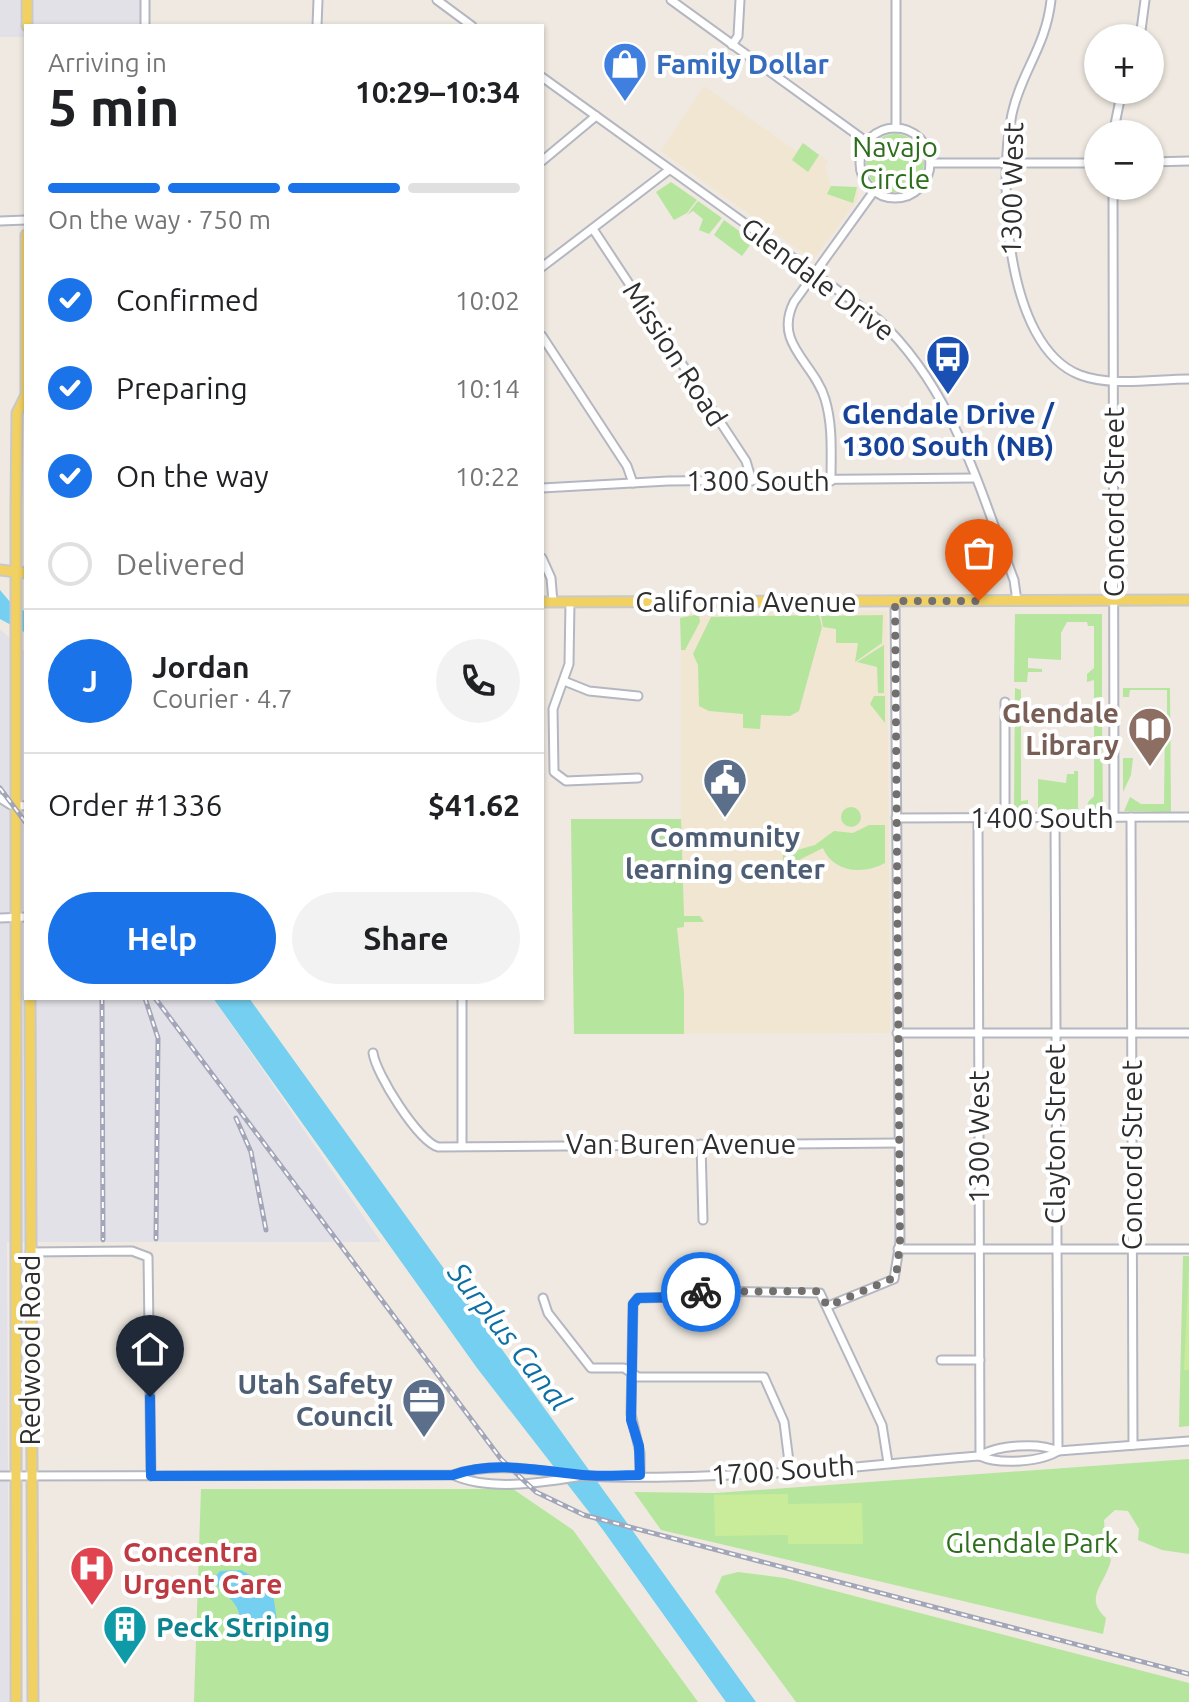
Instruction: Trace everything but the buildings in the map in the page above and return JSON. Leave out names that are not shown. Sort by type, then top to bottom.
[{"type":"main road","points":[[27,0],[27,24]]},
{"type":"main road","name":"Redwood Road","points":[[16,1702],[21,806],[17,413],[24,400]]},
{"type":"main road","points":[[0,570],[21,573]]},
{"type":"main road","name":"California Avenue","points":[[547,602],[1189,600]]},
{"type":"main road","name":"Redwood Road","points":[[30,1000],[33,1702]]},
{"type":"street","points":[[145,0],[145,24]]},
{"type":"street","points":[[317,24],[318,0]]},
{"type":"street","points":[[437,0],[469,24]]},
{"type":"street","points":[[671,0],[867,142]]},
{"type":"street","points":[[732,45],[738,36],[740,0]]},
{"type":"street","points":[[896,0],[896,128]]},
{"type":"street","name":"1300 West","points":[[1051,0],[1046,33],[1015,102],[1008,163],[1010,262],[1027,313],[1057,359],[1069,370],[1091,378],[1114,380],[1189,379]]},
{"type":"street","points":[[1142,24],[1145,0]]},
{"type":"street","name":"Glendale Drive","points":[[544,78],[879,320],[919,362],[942,399],[975,478],[1014,580],[1017,601]]},
{"type":"street","points":[[544,159],[596,116]]},
{"type":"street","points":[[896,128],[919,137],[926,146],[930,163],[926,180],[912,194],[893,198],[874,191],[866,183],[860,166],[867,142],[881,131],[896,128]]},
{"type":"street","points":[[1164,162],[1189,161]]},
{"type":"street","points":[[930,163],[1084,163]]},
{"type":"street","points":[[544,266],[669,170]]},
{"type":"street","points":[[831,481],[830,422],[824,395],[792,347],[787,333],[791,309],[874,191]]},
{"type":"street","name":"Concord Street","points":[[1113,200],[1114,817]]},
{"type":"street","points":[[0,221],[24,220]]},
{"type":"street","name":"Mission Road","points":[[593,229],[746,461],[752,481]]},
{"type":"street","points":[[544,339],[627,466],[633,483]]},
{"type":"street","name":"1300 South","points":[[544,488],[633,483],[975,478]]},
{"type":"street","points":[[544,562],[551,578],[547,602]]},
{"type":"street","points":[[828,1306],[894,1279],[898,1249],[895,601]]},
{"type":"street","points":[[570,602],[570,656],[553,709],[556,777],[580,781],[638,778]]},
{"type":"street","points":[[564,681],[589,691],[638,696]]},
{"type":"street","points":[[1005,702],[1005,818]]},
{"type":"street","points":[[0,798],[21,806]]},
{"type":"street","name":"Concord Street","points":[[1131,817],[1133,1445]]},
{"type":"street","name":"1400 South","points":[[896,818],[1189,817]]},
{"type":"street","name":"1300 West","points":[[978,818],[980,1456]]},
{"type":"street","name":"Clayton Street","points":[[1055,818],[1058,1451]]},
{"type":"street","points":[[0,918],[20,917]]},
{"type":"street","points":[[462,1000],[462,1144]]},
{"type":"street","points":[[897,1033],[1189,1033]]},
{"type":"street","name":"Van Buren Avenue","points":[[373,1053],[378,1073],[424,1138],[438,1147],[462,1144],[899,1143]]},
{"type":"street","points":[[701,1144],[703,1220]]},
{"type":"street","points":[[898,1249],[1189,1249]]},
{"type":"street","points":[[30,1252],[132,1251],[146,1255],[149,1267],[151,1476]]},
{"type":"street","points":[[640,1475],[639,1446],[631,1420],[632,1309],[638,1298],[684,1297],[708,1291],[813,1290],[820,1293],[882,1425],[888,1463]]},
{"type":"street","points":[[543,1298],[548,1313],[587,1366],[624,1368],[638,1377],[764,1377],[784,1422],[790,1470]]},
{"type":"street","points":[[941,1360],[980,1360]]},
{"type":"street","name":"1700 South","points":[[453,1475],[469,1482],[553,1481],[585,1476],[732,1475],[980,1456],[989,1450],[1048,1446],[1058,1451],[1189,1441]]},
{"type":"street","name":"1700 South","points":[[0,1476],[453,1475],[470,1469],[542,1468],[585,1476]]},
{"type":"shaded area","points":[[0,0],[141,0],[141,24],[24,24],[24,37],[0,37]]},
{"type":"shaded area","points":[[704,86],[796,151],[803,143],[828,161],[825,166],[831,186],[858,188],[858,199],[813,260],[661,151]]},
{"type":"shaded area","points":[[887,611],[890,1033],[574,1034],[571,819],[681,819],[681,614]]},
{"type":"shaded area","points":[[0,629],[24,651],[24,1000],[214,1000],[381,1242],[7,1242],[9,1702],[0,1702]]},
{"type":"green space","name":"Navajo Circle","points":[[895,134],[916,142],[924,163],[916,184],[895,192],[874,184],[866,163],[874,142]]},
{"type":"green space","points":[[803,143],[819,155],[808,172],[792,160]]},
{"type":"green space","points":[[671,182],[697,200],[687,213],[674,220],[656,192]]},
{"type":"green space","points":[[831,186],[857,187],[853,203],[827,194]]},
{"type":"green space","points":[[698,201],[722,218],[709,234],[699,230],[703,219],[693,211],[687,215]]},
{"type":"green space","points":[[724,220],[753,241],[742,256],[714,235]]},
{"type":"green space","points":[[1015,614],[1102,614],[1102,711],[1094,710],[1094,680],[1087,682],[1087,674],[1094,668],[1094,626],[1088,626],[1087,622],[1067,622],[1061,633],[1061,660],[1028,658],[1028,668],[1042,669],[1042,672],[1028,672],[1027,682],[1014,682]]},
{"type":"green space","points":[[819,615],[822,627],[799,711],[790,716],[761,715],[760,729],[743,728],[743,714],[709,711],[699,706],[698,665],[693,654],[711,617]]},
{"type":"green space","points":[[883,615],[882,643],[855,662],[858,643],[836,643],[836,629],[823,627],[821,616]]},
{"type":"green space","points":[[699,616],[700,622],[685,650],[681,650],[680,618]]},
{"type":"green space","points":[[884,645],[884,693],[878,693],[877,667],[857,662]]},
{"type":"green space","points":[[1015,688],[1021,690],[1021,801],[1028,800],[1028,809],[1014,808]]},
{"type":"green space","points":[[1123,688],[1170,688],[1171,812],[1124,811],[1130,797],[1141,804],[1164,804],[1165,722],[1158,716],[1167,716],[1167,690],[1130,690],[1129,697],[1123,697]]},
{"type":"green space","points":[[874,696],[885,696],[885,723],[870,704]]},
{"type":"green space","points":[[1102,718],[1103,808],[1087,809],[1088,802],[1094,796],[1094,719]]},
{"type":"green space","points":[[1123,758],[1133,758],[1131,775],[1123,792]]},
{"type":"green space","points":[[1078,771],[1078,809],[1038,810],[1038,779],[1066,783],[1067,774],[1074,774]]},
{"type":"green space","points":[[851,807],[858,810],[861,817],[858,824],[851,827],[844,824],[841,817],[844,810]]},
{"type":"green space","points":[[571,819],[681,819],[684,916],[700,916],[704,922],[684,922],[684,927],[677,928],[684,993],[684,1034],[574,1034]]},
{"type":"green space","points":[[869,825],[885,825],[885,863],[876,867],[849,869],[833,862],[823,848],[799,860],[783,860],[783,854],[815,845],[834,831],[853,833]]},
{"type":"green space","points":[[1183,1256],[1189,1256],[1189,1426],[1179,1427]]},
{"type":"green space","points":[[1189,1262],[1189,1370],[1184,1370]]},
{"type":"green space","name":"Glendale Park","points":[[1189,1459],[1189,1554],[1162,1550],[1138,1540],[1139,1529],[1128,1511],[1115,1510],[1104,1520],[1106,1549],[1111,1560],[1096,1597],[1099,1611],[1106,1618],[1103,1634],[661,1530],[634,1492],[715,1493]]},
{"type":"green space","points":[[201,1489],[513,1489],[573,1530],[698,1702],[194,1702]]},
{"type":"green space","points":[[788,1494],[788,1504],[862,1503],[863,1544],[788,1544],[788,1535],[715,1536],[714,1495]]},
{"type":"green space","points":[[738,1572],[785,1578],[1189,1683],[1189,1702],[796,1702],[715,1592],[722,1576]]},
{"type":"water","points":[[0,590],[11,603],[24,611],[24,632],[0,619]]},
{"type":"water","points":[[214,1000],[250,1000],[756,1702],[726,1702],[603,1530],[477,1368]]},
{"type":"water","points":[[241,1570],[272,1587],[278,1627],[266,1640],[255,1640],[244,1634],[237,1608],[218,1587],[216,1576],[220,1571]]},
{"type":"railway","points":[[0,788],[24,820]]},
{"type":"railway","points":[[102,1000],[103,1240]]},
{"type":"railway","points":[[146,1000],[158,1038],[156,1239]]},
{"type":"railway","points":[[157,1000],[501,1459],[536,1492],[584,1515],[1189,1674]]},
{"type":"railway","points":[[236,1118],[251,1152],[266,1230]]},
{"type":"way so far","points":[[701,1292],[816,1291],[828,1306],[896,1277],[900,1242],[895,601],[979,601]]},
{"type":"place","name":"Family Dollar","points":[[625,103]]},
{"type":"place","name":"Glendale Drive / 1300 South (NB)","points":[[948,396]]},
{"type":"place","name":"Glendale Library","points":[[1150,768]]},
{"type":"place","name":"Community learning center","points":[[725,819]]},
{"type":"place","name":"Utah Safety Council","points":[[424,1439]]},
{"type":"place","name":"Concentra Urgent Care","points":[[92,1607]]},
{"type":"place","name":"Peck Striping","points":[[125,1666]]},
{"type":"route","points":[[150,1397],[151,1476],[453,1475],[470,1469],[509,1468],[542,1468],[585,1476],[640,1475],[639,1446],[631,1420],[633,1304],[638,1298],[684,1297],[701,1292]]},
{"type":"water label","name":"Surplus Canal","points":[[509,1337]]}]
